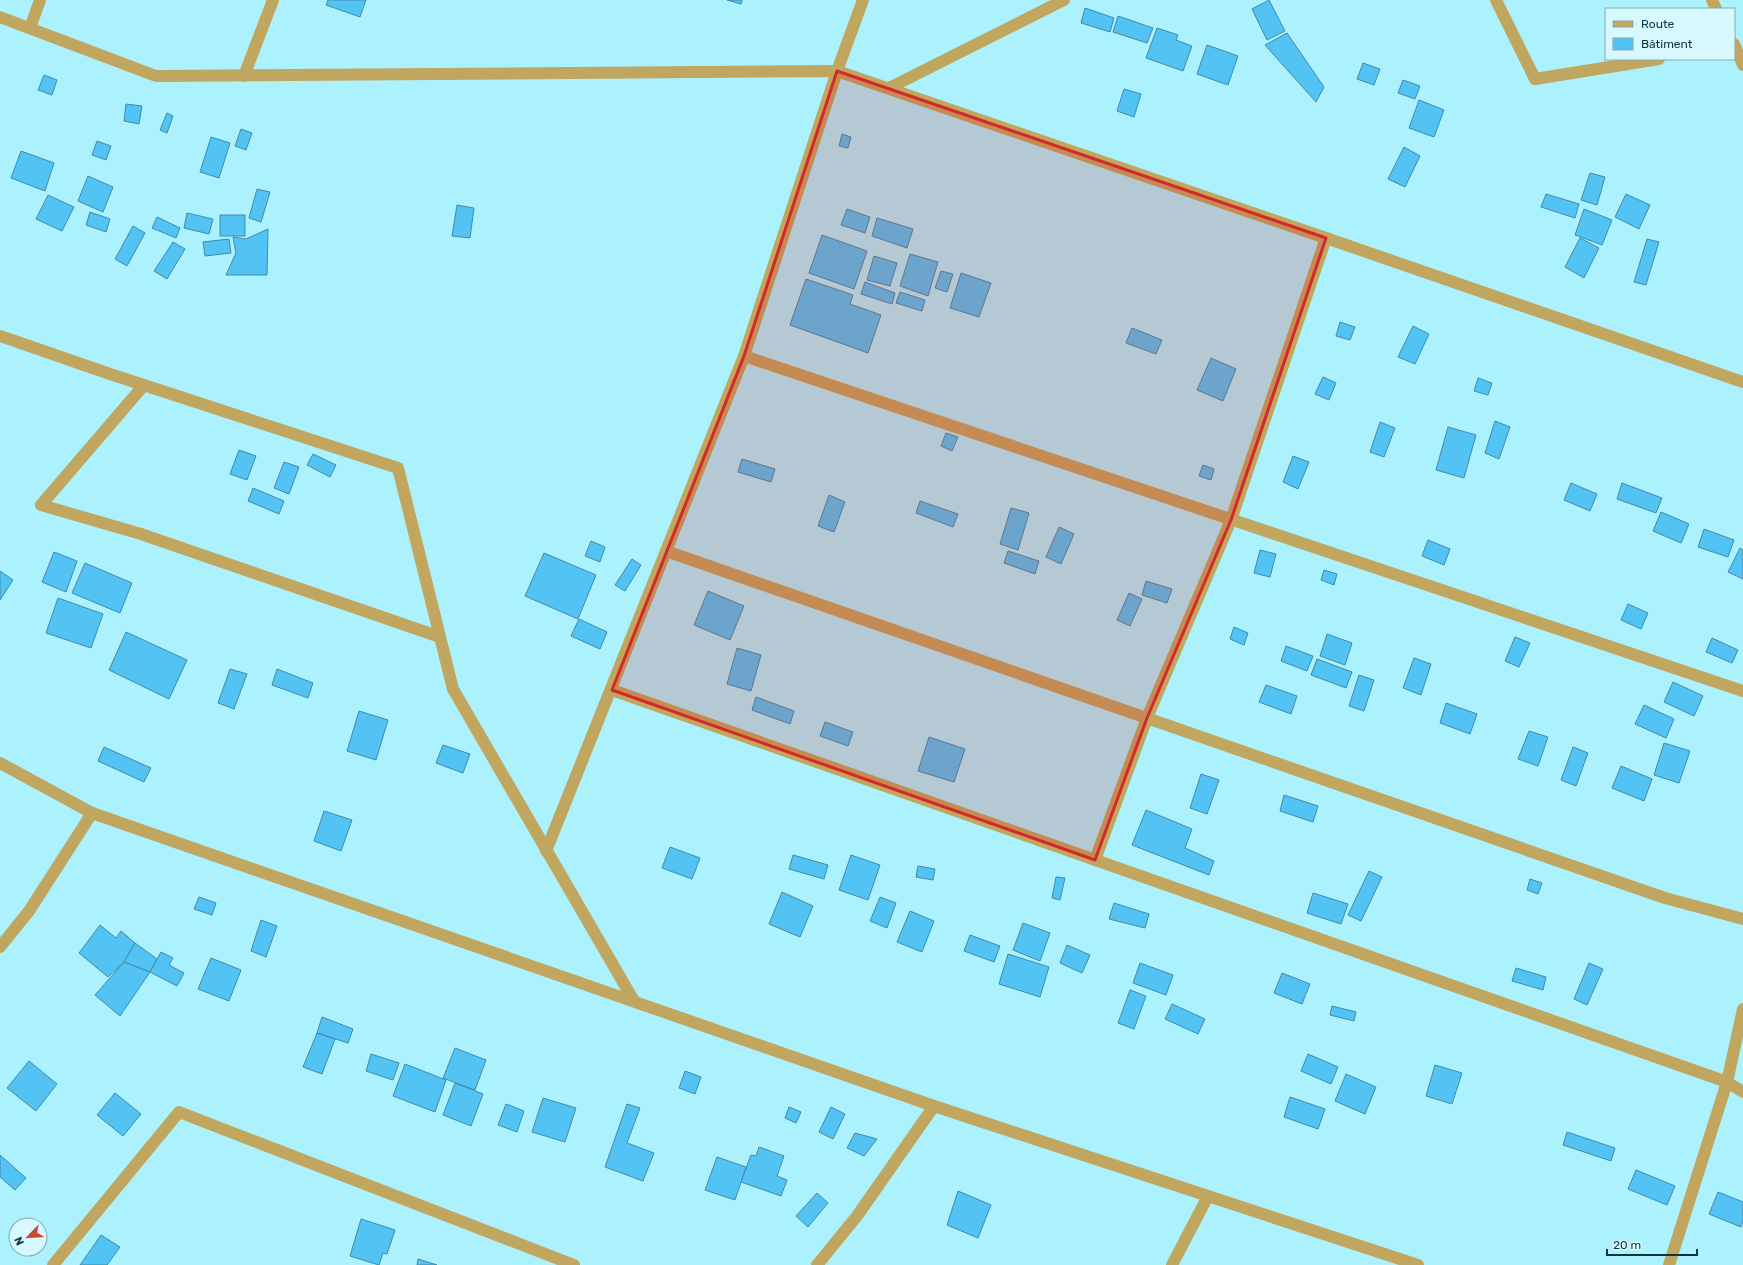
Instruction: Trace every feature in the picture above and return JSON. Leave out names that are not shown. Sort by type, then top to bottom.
[{"type":"street","points":[[30,28],[40,0]]},
{"type":"street","points":[[244,76],[273,0]]},
{"type":"street","points":[[546,851],[612,690],[744,356],[837,72],[863,0]]},
{"type":"street","points":[[889,88],[1064,0]]},
{"type":"street","points":[[1496,0],[1535,79],[1653,60]]},
{"type":"street","points":[[0,17],[156,76],[837,72],[889,88],[1743,382]]},
{"type":"street","points":[[1737,46],[1743,65]]},
{"type":"street","points":[[1095,860],[1147,718],[1231,520],[1326,238]]},
{"type":"street","points":[[0,336],[398,468],[453,689],[634,1001]]},
{"type":"street","points":[[744,356],[1743,691]]},
{"type":"street","points":[[144,385],[41,506],[141,534],[440,637]]},
{"type":"street","points":[[666,551],[1665,898],[1743,919]]},
{"type":"street","points":[[612,690],[1727,1082],[1743,1092]]},
{"type":"street","points":[[0,763],[92,814],[934,1106],[1418,1265]]},
{"type":"street","points":[[0,947],[29,911],[92,814]]},
{"type":"street","points":[[1669,1265],[1727,1082],[1743,1009]]},
{"type":"street","points":[[817,1265],[857,1216],[934,1106]]},
{"type":"street","points":[[53,1265],[179,1112],[574,1265]]},
{"type":"street","points":[[1172,1265],[1208,1196]]},
{"type":"highlighted area","points":[[837,71],[1326,238],[1231,520],[1147,718],[1095,860],[612,690],[744,356]]},
{"type":"building","points":[[328,0],[366,0],[360,17],[326,5]]},
{"type":"building","points":[[727,0],[742,0],[741,4]]},
{"type":"building","points":[[1269,0],[1285,31],[1267,40],[1252,9]]},
{"type":"building","points":[[1085,8],[1114,18],[1110,32],[1081,23]]},
{"type":"building","points":[[1118,16],[1153,28],[1147,43],[1113,32]]},
{"type":"building","points":[[1157,28],[1178,35],[1176,40],[1192,46],[1183,71],[1146,58]]},
{"type":"building","points":[[1287,33],[1324,87],[1316,102],[1265,45]]},
{"type":"building","points":[[1207,45],[1238,56],[1228,85],[1197,74]]},
{"type":"building","points":[[1363,63],[1380,69],[1374,85],[1357,79]]},
{"type":"building","points":[[44,75],[57,80],[52,95],[38,90]]},
{"type":"building","points":[[1403,80],[1420,86],[1415,99],[1398,93]]},
{"type":"building","points":[[1124,89],[1141,94],[1134,117],[1117,111]]},
{"type":"building","points":[[1419,100],[1444,110],[1434,137],[1409,128]]},
{"type":"building","points":[[126,104],[142,106],[139,124],[124,121]]},
{"type":"building","points":[[167,113],[173,116],[167,133],[160,130]]},
{"type":"building","points":[[241,129],[252,133],[246,150],[235,146]]},
{"type":"building","points":[[842,134],[851,137],[848,148],[839,146]]},
{"type":"building","points":[[211,137],[230,143],[219,178],[200,172]]},
{"type":"building","points":[[97,141],[111,146],[106,160],[92,155]]},
{"type":"building","points":[[1404,147],[1420,156],[1405,187],[1388,179]]},
{"type":"building","points":[[21,151],[54,163],[45,191],[11,178]]},
{"type":"building","points":[[1590,173],[1605,177],[1597,205],[1581,200]]},
{"type":"building","points":[[88,176],[113,187],[103,212],[78,201]]},
{"type":"building","points":[[257,189],[270,192],[261,222],[249,218]]},
{"type":"building","points":[[1546,194],[1579,204],[1575,218],[1541,207]]},
{"type":"building","points":[[1626,194],[1650,205],[1639,229],[1615,217]]},
{"type":"building","points":[[48,195],[74,207],[62,231],[36,219]]},
{"type":"building","points":[[457,205],[474,208],[470,238],[452,236]]},
{"type":"building","points":[[847,209],[870,217],[865,233],[841,225]]},
{"type":"building","points":[[1584,209],[1612,220],[1602,245],[1575,235]]},
{"type":"building","points":[[90,212],[110,219],[106,232],[86,225]]},
{"type":"building","points":[[187,213],[213,219],[209,234],[184,228]]},
{"type":"building","points":[[220,215],[245,215],[245,236],[220,236]]},
{"type":"building","points":[[157,217],[180,228],[176,238],[152,228]]},
{"type":"building","points":[[877,218],[913,229],[907,248],[872,236]]},
{"type":"building","points":[[133,226],[145,233],[127,266],[115,259]]},
{"type":"building","points":[[268,229],[267,275],[226,275],[236,253],[233,237],[246,239]]},
{"type":"building","points":[[822,235],[867,251],[854,289],[809,273]]},
{"type":"building","points":[[1580,238],[1599,248],[1584,278],[1565,267]]},
{"type":"building","points":[[229,239],[231,253],[205,256],[203,242]]},
{"type":"building","points":[[1647,239],[1659,242],[1646,285],[1634,282]]},
{"type":"building","points":[[173,242],[185,249],[167,279],[154,271]]},
{"type":"building","points":[[910,254],[938,262],[928,296],[900,286]]},
{"type":"building","points":[[874,256],[897,263],[890,286],[867,280]]},
{"type":"building","points":[[941,271],[953,274],[947,292],[935,288]]},
{"type":"building","points":[[961,273],[991,283],[979,317],[950,308]]},
{"type":"building","points":[[806,279],[853,295],[850,304],[881,315],[868,353],[790,325]]},
{"type":"building","points":[[865,282],[895,293],[892,304],[861,294]]},
{"type":"building","points":[[900,292],[925,300],[922,311],[896,303]]},
{"type":"building","points":[[1340,322],[1355,327],[1350,340],[1336,336]]},
{"type":"building","points":[[1413,326],[1429,334],[1415,364],[1398,357]]},
{"type":"building","points":[[1132,328],[1162,340],[1156,354],[1126,343]]},
{"type":"building","points":[[1211,358],[1236,369],[1223,401],[1197,390]]},
{"type":"building","points":[[1323,377],[1336,383],[1329,400],[1315,394]]},
{"type":"building","points":[[1478,378],[1492,383],[1488,395],[1474,391]]},
{"type":"building","points":[[1495,421],[1510,427],[1499,459],[1485,453]]},
{"type":"building","points":[[1380,422],[1395,428],[1384,457],[1370,452]]},
{"type":"building","points":[[1448,427],[1476,435],[1464,478],[1436,470]]},
{"type":"building","points":[[946,433],[958,437],[952,451],[941,446]]},
{"type":"building","points":[[239,450],[256,456],[247,480],[230,474]]},
{"type":"building","points":[[313,454],[336,465],[330,477],[307,465]]},
{"type":"building","points":[[1293,456],[1309,462],[1298,489],[1283,482]]},
{"type":"building","points":[[742,459],[775,469],[771,482],[738,472]]},
{"type":"building","points":[[284,462],[299,467],[289,494],[274,488]]},
{"type":"building","points":[[1203,465],[1214,469],[1211,480],[1199,476]]},
{"type":"building","points":[[1571,483],[1597,494],[1590,511],[1564,500]]},
{"type":"building","points":[[1622,483],[1662,498],[1656,513],[1617,499]]},
{"type":"building","points":[[253,488],[284,501],[279,514],[248,501]]},
{"type":"building","points":[[829,495],[845,502],[834,532],[818,526]]},
{"type":"building","points":[[920,501],[958,514],[953,527],[916,513]]},
{"type":"building","points":[[1011,508],[1029,513],[1018,550],[1000,544]]},
{"type":"building","points":[[1661,512],[1689,524],[1681,543],[1653,531]]},
{"type":"building","points":[[1059,527],[1074,534],[1061,564],[1046,557]]},
{"type":"building","points":[[1704,529],[1734,540],[1728,557],[1698,547]]},
{"type":"building","points":[[1428,540],[1450,549],[1444,565],[1422,556]]},
{"type":"building","points":[[591,541],[605,547],[600,562],[585,556]]},
{"type":"building","points":[[1740,548],[1743,550],[1743,579],[1728,572]]},
{"type":"building","points":[[1260,550],[1276,554],[1270,577],[1254,573]]},
{"type":"building","points":[[1008,551],[1039,561],[1035,574],[1004,563]]},
{"type":"building","points":[[54,552],[77,561],[66,592],[42,582]]},
{"type":"building","points":[[544,553],[596,575],[578,619],[525,596]]},
{"type":"building","points":[[632,559],[641,565],[625,591],[615,585]]},
{"type":"building","points":[[85,563],[132,583],[120,613],[72,593]]},
{"type":"building","points":[[1324,570],[1337,574],[1334,585],[1321,580]]},
{"type":"building","points":[[0,571],[13,580],[0,600]]},
{"type":"building","points":[[1146,581],[1172,589],[1167,603],[1142,595]]},
{"type":"building","points":[[708,591],[744,606],[730,640],[694,625]]},
{"type":"building","points":[[1129,593],[1142,599],[1130,626],[1117,620]]},
{"type":"building","points":[[58,598],[103,614],[91,648],[46,633]]},
{"type":"building","points":[[1628,604],[1648,613],[1641,629],[1621,620]]},
{"type":"building","points":[[579,619],[607,632],[600,649],[571,636]]},
{"type":"building","points":[[1234,627],[1248,633],[1244,645],[1230,639]]},
{"type":"building","points":[[126,632],[187,660],[169,699],[109,670]]},
{"type":"building","points":[[1327,634],[1352,643],[1345,665],[1320,656]]},
{"type":"building","points":[[1515,637],[1530,643],[1519,667],[1505,661]]},
{"type":"building","points":[[1712,638],[1738,650],[1732,663],[1706,652]]},
{"type":"building","points":[[1286,646],[1313,656],[1307,671],[1281,661]]},
{"type":"building","points":[[737,648],[761,655],[751,691],[727,684]]},
{"type":"building","points":[[1414,658],[1431,664],[1421,695],[1403,688]]},
{"type":"building","points":[[1317,659],[1352,672],[1346,688],[1311,675]]},
{"type":"building","points":[[230,669],[247,674],[234,709],[218,703]]},
{"type":"building","points":[[277,669],[313,683],[308,698],[272,685]]},
{"type":"building","points":[[1359,675],[1374,680],[1364,711],[1349,706]]},
{"type":"building","points":[[1673,682],[1703,696],[1694,716],[1664,702]]},
{"type":"building","points":[[1266,685],[1297,696],[1291,714],[1259,702]]},
{"type":"building","points":[[756,697],[794,711],[790,724],[752,710]]},
{"type":"building","points":[[1446,703],[1477,714],[1470,734],[1440,723]]},
{"type":"building","points":[[1644,705],[1674,719],[1666,738],[1635,724]]},
{"type":"building","points":[[359,711],[388,720],[376,760],[347,751]]},
{"type":"building","points":[[825,722],[853,732],[848,746],[820,736]]},
{"type":"building","points":[[1529,731],[1548,737],[1538,766],[1518,759]]},
{"type":"building","points":[[929,737],[965,749],[954,782],[918,771]]},
{"type":"building","points":[[1664,743],[1690,751],[1679,783],[1654,775]]},
{"type":"building","points":[[443,745],[470,754],[463,773],[436,763]]},
{"type":"building","points":[[104,747],[151,768],[144,782],[98,761]]},
{"type":"building","points":[[1573,747],[1588,753],[1576,786],[1561,780]]},
{"type":"building","points":[[1621,766],[1652,779],[1644,801],[1612,788]]},
{"type":"building","points":[[1201,774],[1219,780],[1207,814],[1190,808]]},
{"type":"building","points":[[1284,795],[1318,806],[1313,822],[1280,811]]},
{"type":"building","points":[[1146,810],[1192,829],[1185,848],[1214,861],[1209,875],[1132,845]]},
{"type":"building","points":[[324,811],[352,820],[341,851],[314,841]]},
{"type":"building","points":[[670,847],[700,858],[692,879],[662,868]]},
{"type":"building","points":[[793,855],[828,865],[824,879],[789,869]]},
{"type":"building","points":[[851,855],[880,865],[868,900],[839,890]]},
{"type":"building","points":[[918,866],[935,869],[933,880],[916,877]]},
{"type":"building","points":[[1369,871],[1382,877],[1361,921],[1348,915]]},
{"type":"building","points":[[1056,877],[1065,878],[1060,900],[1052,898]]},
{"type":"building","points":[[1530,879],[1542,883],[1538,894],[1527,890]]},
{"type":"building","points":[[782,892],[813,906],[800,937],[769,924]]},
{"type":"building","points":[[1313,893],[1348,904],[1341,924],[1307,913]]},
{"type":"building","points":[[199,897],[216,903],[212,915],[194,909]]},
{"type":"building","points":[[880,897],[896,903],[887,928],[870,921]]},
{"type":"building","points":[[1114,903],[1149,914],[1145,928],[1109,919]]},
{"type":"building","points":[[910,911],[934,921],[922,952],[897,942]]},
{"type":"building","points":[[261,920],[277,926],[266,957],[251,951]]},
{"type":"building","points":[[1023,923],[1050,933],[1040,961],[1013,950]]},
{"type":"building","points":[[100,925],[116,938],[121,931],[135,943],[124,962],[108,977],[79,953]]},
{"type":"building","points":[[970,935],[1000,946],[994,962],[964,951]]},
{"type":"building","points":[[135,943],[157,959],[150,972],[124,962]]},
{"type":"building","points":[[1067,945],[1090,955],[1082,973],[1060,963]]},
{"type":"building","points":[[161,952],[173,958],[169,965],[184,973],[177,986],[150,972]]},
{"type":"building","points":[[1008,954],[1049,967],[1040,997],[999,984]]},
{"type":"building","points":[[211,958],[241,970],[229,1001],[198,989]]},
{"type":"building","points":[[124,962],[150,972],[120,1016],[95,995]]},
{"type":"building","points":[[1140,963],[1173,975],[1166,995],[1133,983]]},
{"type":"building","points":[[1589,963],[1603,969],[1587,1005],[1574,999]]},
{"type":"building","points":[[1516,968],[1546,977],[1543,990],[1512,981]]},
{"type":"building","points":[[1282,973],[1310,984],[1302,1004],[1274,993]]},
{"type":"building","points":[[1130,990],[1146,996],[1134,1029],[1118,1023]]},
{"type":"building","points":[[1172,1004],[1205,1019],[1198,1034],[1165,1019]]},
{"type":"building","points":[[1332,1006],[1356,1012],[1354,1021],[1330,1015]]},
{"type":"building","points":[[322,1017],[353,1029],[348,1043],[317,1033]]},
{"type":"building","points":[[317,1033],[335,1039],[322,1074],[303,1067]]},
{"type":"building","points":[[455,1048],[486,1060],[475,1090],[443,1078]]},
{"type":"building","points":[[371,1054],[399,1063],[393,1080],[366,1071]]},
{"type":"building","points":[[1308,1054],[1338,1067],[1331,1084],[1301,1071]]},
{"type":"building","points":[[29,1061],[57,1084],[36,1111],[7,1088]]},
{"type":"building","points":[[405,1064],[446,1080],[435,1112],[393,1096]]},
{"type":"building","points":[[1435,1065],[1462,1073],[1452,1104],[1426,1096]]},
{"type":"building","points":[[685,1071],[701,1077],[695,1094],[679,1088]]},
{"type":"building","points":[[1346,1074],[1376,1087],[1365,1114],[1335,1101]]},
{"type":"building","points":[[455,1083],[483,1094],[471,1126],[443,1115]]},
{"type":"building","points":[[115,1093],[141,1114],[123,1136],[97,1115]]},
{"type":"building","points":[[1290,1097],[1325,1109],[1318,1129],[1284,1117]]},
{"type":"building","points":[[543,1098],[576,1108],[565,1142],[532,1132]]},
{"type":"building","points":[[506,1104],[524,1111],[517,1132],[498,1125]]},
{"type":"building","points":[[627,1104],[640,1108],[627,1143],[654,1153],[643,1181],[605,1167]]},
{"type":"building","points":[[789,1107],[801,1112],[796,1123],[785,1118]]},
{"type":"building","points":[[831,1107],[845,1114],[833,1139],[819,1132]]},
{"type":"building","points":[[1567,1132],[1615,1148],[1611,1161],[1563,1145]]},
{"type":"building","points":[[855,1133],[877,1139],[864,1156],[847,1148]]},
{"type":"building","points":[[759,1147],[784,1156],[777,1176],[787,1180],[781,1196],[741,1182],[751,1155],[756,1156]]},
{"type":"building","points":[[0,1155],[26,1178],[15,1190],[0,1177]]},
{"type":"building","points":[[717,1157],[746,1167],[735,1200],[705,1190]]},
{"type":"building","points":[[1636,1170],[1675,1186],[1667,1205],[1628,1189]]},
{"type":"building","points":[[958,1191],[991,1205],[978,1238],[947,1225]]},
{"type":"building","points":[[1718,1192],[1743,1202],[1743,1221],[1741,1227],[1709,1214]]},
{"type":"building","points":[[817,1193],[828,1203],[808,1227],[796,1216]]},
{"type":"building","points":[[361,1219],[395,1230],[387,1254],[383,1253],[379,1265],[350,1256]]},
{"type":"building","points":[[101,1235],[120,1247],[107,1265],[80,1265]]},
{"type":"building","points":[[418,1259],[437,1265],[417,1265]]}]
